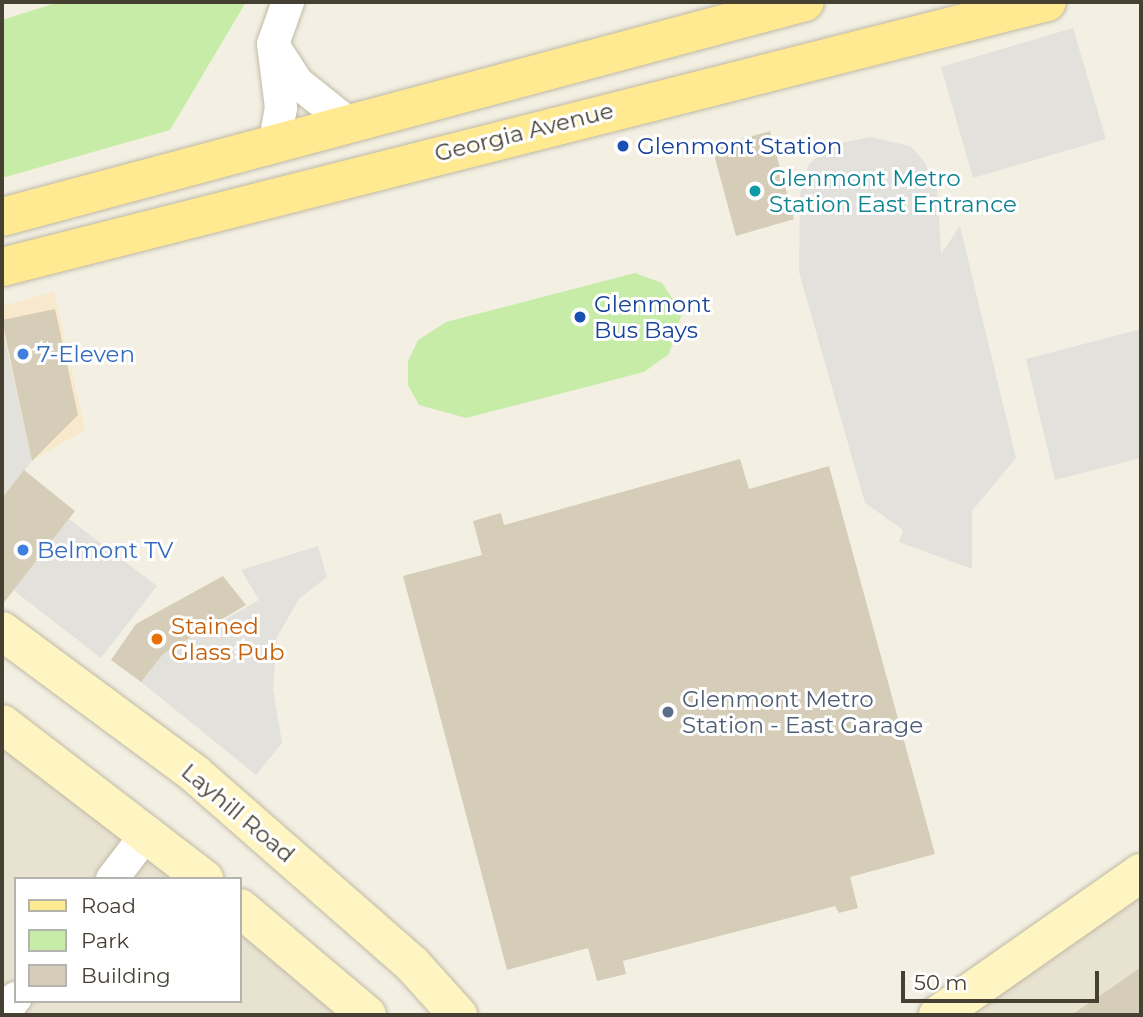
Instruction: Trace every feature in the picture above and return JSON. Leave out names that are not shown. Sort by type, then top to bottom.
[{"type":"main road","points":[[2,217],[274,147],[804,2]]},
{"type":"main road","name":"Georgia Avenue","points":[[2,267],[1047,2]]},
{"type":"main road","name":"Layhill Road","points":[[2,631],[195,774],[412,964],[458,1015]]},
{"type":"main road","points":[[2,724],[148,832],[202,877]]},
{"type":"main road","points":[[938,1015],[1141,873]]},
{"type":"main road","points":[[242,910],[367,1015]]},
{"type":"street","points":[[274,147],[281,108],[273,44],[288,2]]},
{"type":"street","points":[[273,44],[298,83],[352,126]]},
{"type":"street","points":[[113,877],[148,832]]},
{"type":"street","points":[[2,1015],[14,1000]]},
{"type":"shaded area","points":[[1073,28],[1106,139],[973,178],[941,67]]},
{"type":"shaded area","points":[[870,137],[910,146],[924,161],[937,186],[941,254],[960,226],[1016,458],[972,511],[972,569],[899,542],[903,530],[865,503],[799,272],[800,194],[808,165],[831,145]]},
{"type":"shaded area","points":[[54,292],[85,430],[26,464],[2,495],[2,306]]},
{"type":"shaded area","points":[[2,327],[32,461],[2,498]]},
{"type":"shaded area","points":[[1141,329],[1141,458],[1055,480],[1026,359]]},
{"type":"shaded area","points":[[69,519],[157,586],[101,658],[13,590]]},
{"type":"shaded area","points":[[318,546],[327,577],[299,599],[277,637],[273,689],[282,743],[256,775],[141,682],[163,654],[259,600],[241,570]]},
{"type":"shaded area","points":[[2,744],[201,877],[14,877],[14,1003],[242,1003],[242,910],[360,1015],[2,1015]]},
{"type":"shaded area","points":[[1141,873],[1141,1015],[938,1015]]},
{"type":"green space","points":[[59,2],[246,2],[170,130],[2,178],[2,20]]},
{"type":"green space","points":[[635,273],[662,283],[682,313],[669,354],[644,372],[466,418],[419,405],[408,385],[408,361],[418,340],[446,322]]},
{"type":"building","name":"Glenmont Metro Station East Entrance","points":[[770,131],[794,219],[736,236],[712,147]]},
{"type":"building","points":[[55,309],[78,415],[32,461],[2,320]]},
{"type":"building","name":"Glenmont Metro Station - East Garage","points":[[740,459],[749,489],[829,466],[935,854],[850,877],[858,908],[839,913],[835,906],[623,961],[626,974],[597,981],[588,948],[507,970],[403,576],[482,555],[473,521],[501,513],[504,525]]},
{"type":"building","name":"Belmont TV","points":[[24,470],[75,511],[2,605],[2,498]]},
{"type":"building","name":"Stained Glass Pub","points":[[223,576],[246,605],[163,654],[141,682],[111,660],[136,624]]},
{"type":"building","points":[[1141,967],[1141,1015],[1071,1015],[1117,984]]},
{"type":"place","name":"Glenmont Station","points":[[623,146]]},
{"type":"place","name":"Glenmont Metro Station East Entrance","points":[[755,191]]},
{"type":"place","name":"Glenmont Bus Bays","points":[[580,317]]},
{"type":"place","name":"7-Eleven","points":[[23,354]]},
{"type":"place","name":"Belmont TV","points":[[23,550]]},
{"type":"place","name":"Stained Glass Pub","points":[[157,639]]},
{"type":"place","name":"Glenmont Metro Station - East Garage","points":[[668,712]]}]
